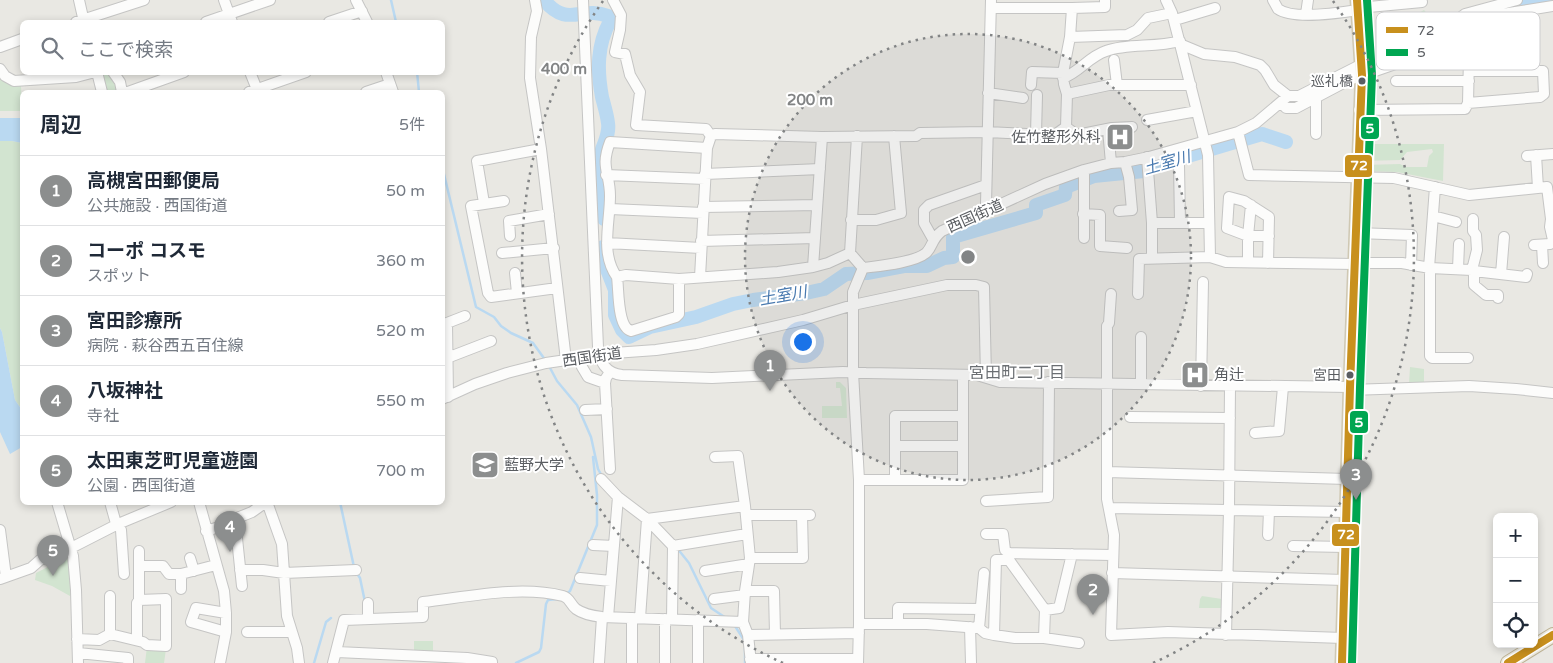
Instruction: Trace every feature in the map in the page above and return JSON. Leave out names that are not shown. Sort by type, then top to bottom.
[{"type":"highway","points":[[1508,663],[1553,636]]},
{"type":"main road","points":[[1342,663],[1350,389],[1357,233],[1359,110],[1362,70],[1358,6]]},
{"type":"street","points":[[79,0],[81,20]]},
{"type":"street","points":[[87,20],[144,0]]},
{"type":"street","points":[[224,0],[231,18]]},
{"type":"street","points":[[218,20],[231,18],[270,0]]},
{"type":"street","points":[[356,0],[366,20]]},
{"type":"street","points":[[535,0],[537,11],[531,37],[530,78],[542,149],[566,360]]},
{"type":"street","points":[[583,0],[599,355],[602,364],[610,372],[622,375],[712,378],[853,372],[981,376],[1000,382],[1141,383],[1350,389],[1469,386],[1553,393]]},
{"type":"street","points":[[613,0],[620,15],[620,30],[615,52],[625,54],[630,74],[640,92],[636,125],[706,129],[711,136]]},
{"type":"street","points":[[987,211],[987,132],[991,4],[1072,8],[1105,7],[1105,0]]},
{"type":"street","points":[[1166,0],[1173,16],[1208,155],[1210,257]]},
{"type":"street","points":[[1273,0],[1276,6],[1284,13],[1306,14],[1358,6],[1422,2]]},
{"type":"street","points":[[1306,14],[1308,0]]},
{"type":"street","name":"西国街道","points":[[1473,12],[1494,2],[1517,0]]},
{"type":"street","points":[[1515,12],[1553,6]]},
{"type":"street","points":[[1066,127],[1067,94],[1063,76],[1070,37],[1072,8]]},
{"type":"street","points":[[1070,37],[1124,35],[1134,32],[1148,18],[1173,16],[1215,8]]},
{"type":"street","points":[[335,20],[362,11]]},
{"type":"street","points":[[1134,32],[1138,47]]},
{"type":"street","points":[[0,47],[20,41]]},
{"type":"street","points":[[1031,84],[1032,72],[1063,76],[1073,74],[1099,53],[1114,48],[1150,47],[1180,42],[1204,54],[1235,57],[1260,65],[1285,99]]},
{"type":"street","points":[[1114,60],[1118,85]]},
{"type":"street","name":"西国街道","points":[[863,268],[898,263],[923,255],[929,250],[934,239],[942,231],[1045,184],[1084,170],[1147,157],[1238,132],[1256,123],[1285,99],[1313,95],[1376,64]]},
{"type":"street","points":[[1362,70],[1376,66]]},
{"type":"street","points":[[0,69],[5,76],[14,82],[84,75]]},
{"type":"street","points":[[1359,110],[1465,109],[1468,103],[1469,70]]},
{"type":"street","points":[[1396,81],[1543,71],[1544,94],[1540,97],[1468,103]]},
{"type":"street","points":[[97,75],[101,90]]},
{"type":"street","points":[[115,75],[120,82],[122,90]]},
{"type":"street","points":[[134,90],[176,75]]},
{"type":"street","points":[[251,75],[254,90]]},
{"type":"street","points":[[259,90],[298,75]]},
{"type":"street","points":[[379,90],[392,88],[387,75]]},
{"type":"street","points":[[1067,94],[1109,85],[1191,85]]},
{"type":"street","points":[[988,93],[1023,98]]},
{"type":"street","points":[[1036,134],[1037,95]]},
{"type":"street","points":[[1313,95],[1316,134]]},
{"type":"street","points":[[1147,120],[1197,111]]},
{"type":"street","points":[[711,136],[715,134],[822,138],[987,132],[1049,135],[1056,134],[1066,127]]},
{"type":"street","points":[[1066,127],[1077,135],[1132,127]]},
{"type":"street","points":[[1108,129],[1112,163]]},
{"type":"street","points":[[1238,132],[1249,175],[1394,178],[1469,195],[1547,187],[1552,218],[1550,231],[1553,240],[1550,244],[1538,245],[1543,263]]},
{"type":"street","points":[[700,277],[707,148],[711,136]]},
{"type":"street","points":[[715,457],[738,456],[750,561],[743,622],[748,635],[751,661],[858,661],[859,480],[853,372],[853,292],[863,268],[850,253],[857,136]]},
{"type":"street","points":[[851,220],[876,220],[900,213],[894,136]]},
{"type":"street","points":[[813,267],[822,138]]},
{"type":"street","points":[[679,279],[679,314],[676,318],[631,332],[626,329],[620,316],[617,277],[612,270],[607,243],[610,187],[606,175],[605,156],[610,142],[707,148]]},
{"type":"street","points":[[484,203],[477,161],[542,149]]},
{"type":"street","points":[[1174,150],[1179,165],[1180,222]]},
{"type":"street","points":[[1538,188],[1532,156],[1553,154]]},
{"type":"street","points":[[1147,157],[1152,223],[1152,259]]},
{"type":"street","points":[[1119,211],[1132,210],[1130,177],[1125,162]]},
{"type":"street","points":[[606,175],[705,177],[820,169]]},
{"type":"street","points":[[1084,170],[1084,238]]},
{"type":"street","points":[[934,239],[924,223],[924,210],[930,205],[986,185]]},
{"type":"street","points":[[1435,187],[1429,268],[1434,300],[1430,356],[1432,358],[1468,358]]},
{"type":"street","points":[[1268,263],[1269,236],[1269,217],[1244,201],[1229,197],[1228,228],[1248,236],[1269,236]]},
{"type":"street","points":[[504,201],[471,206],[488,293],[491,297],[557,288]]},
{"type":"street","points":[[610,209],[703,210],[817,205]]},
{"type":"street","points":[[1248,262],[1251,205]]},
{"type":"street","points":[[510,236],[509,220],[550,214]]},
{"type":"street","points":[[1083,214],[1100,215],[1100,246],[1127,248]]},
{"type":"street","points":[[1433,216],[1456,222]]},
{"type":"street","points":[[1473,219],[1473,231],[1476,234],[1477,246],[1473,271],[1474,285],[1486,295],[1498,295],[1498,298]]},
{"type":"street","points":[[1152,223],[1209,223]]},
{"type":"street","points":[[1357,233],[1412,234],[1411,265]]},
{"type":"street","points":[[607,243],[701,244],[815,238]]},
{"type":"street","points":[[1501,274],[1507,242]]},
{"type":"street","points":[[1458,269],[1459,244]]},
{"type":"street","points":[[502,253],[554,248]]},
{"type":"street","points":[[617,277],[626,275],[679,279],[778,272],[813,267],[828,263],[850,253]]},
{"type":"street","points":[[1138,294],[1139,259],[1210,257],[1226,262],[1402,264],[1526,277],[1526,274]]},
{"type":"street","points":[[515,273],[517,293]]},
{"type":"street","points":[[1201,386],[1203,282]]},
{"type":"street","name":"西国街道","points":[[445,398],[475,384],[546,363],[599,355],[688,346],[803,320],[853,305],[947,285],[976,285],[984,287],[981,376]]},
{"type":"street","points":[[1111,294],[1109,323],[1107,326],[1107,472],[1109,508],[1114,535],[1111,635],[1168,632],[1342,638]]},
{"type":"street","points":[[445,398],[447,323],[465,316]]},
{"type":"street","points":[[1141,336],[1141,383]]},
{"type":"street","points":[[447,358],[491,341]]},
{"type":"street","points":[[579,358],[588,377],[605,383]]},
{"type":"street","points":[[610,372],[605,383],[607,409],[606,455],[610,469]]},
{"type":"street","points":[[859,480],[963,480],[964,375]]},
{"type":"street","points":[[986,501],[1048,497],[1049,382]]},
{"type":"street","points":[[1226,635],[1230,386]]},
{"type":"street","points":[[1255,433],[1279,431],[1283,387]]},
{"type":"street","points":[[585,410],[607,409]]},
{"type":"street","points":[[895,480],[895,416],[964,416]]},
{"type":"street","points":[[1130,416],[1230,418]]},
{"type":"street","points":[[895,446],[964,446]]},
{"type":"street","points":[[1107,472],[1347,479]]},
{"type":"street","points":[[601,479],[618,497],[647,518],[673,546],[665,663]]},
{"type":"street","points":[[599,663],[611,581],[618,497]]},
{"type":"street","points":[[58,505],[71,548],[76,590],[78,658],[128,658],[128,663]]},
{"type":"street","points":[[111,505],[122,537],[124,574]]},
{"type":"street","points":[[0,530],[3,578],[31,568],[40,560],[71,548],[118,524],[164,505]]},
{"type":"street","points":[[201,505],[206,531],[222,581],[226,613],[226,632],[220,663]]},
{"type":"street","points":[[206,531],[232,524],[237,518],[262,505]]},
{"type":"street","points":[[268,505],[281,539],[287,616],[299,663]]},
{"type":"street","points":[[1109,508],[1346,512]]},
{"type":"street","points":[[647,518],[745,510],[806,515],[803,558],[750,561],[705,571]]},
{"type":"street","points":[[1268,535],[1269,511]]},
{"type":"street","points":[[632,663],[647,518]]},
{"type":"street","points":[[234,521],[241,578]]},
{"type":"street","points":[[673,546],[747,534]]},
{"type":"street","points":[[986,534],[1003,534],[1005,550],[1045,610],[1044,638]]},
{"type":"street","points":[[593,545],[614,546]]},
{"type":"street","points":[[1293,546],[1345,547]]},
{"type":"street","points":[[137,640],[139,550]]},
{"type":"street","points":[[994,635],[996,560],[1009,557],[1072,554],[1112,555]]},
{"type":"street","points":[[1045,610],[1058,608],[1072,554]]},
{"type":"street","points":[[190,558],[194,571]]},
{"type":"street","points":[[139,566],[163,566],[169,574],[181,574],[216,565]]},
{"type":"street","points":[[222,581],[241,578],[262,570],[284,573],[355,570]]},
{"type":"street","points":[[971,663],[974,627],[980,609],[984,573]]},
{"type":"street","points":[[1112,573],[1344,580]]},
{"type":"street","points":[[181,574],[181,589]]},
{"type":"street","points":[[580,578],[611,581]]},
{"type":"street","points":[[714,599],[745,593],[774,591],[775,634]]},
{"type":"street","points":[[334,663],[344,620],[423,617],[423,602],[496,593],[528,592],[564,596],[576,609],[586,614],[605,617],[743,622]]},
{"type":"street","points":[[110,596],[110,634]]},
{"type":"street","points":[[77,639],[99,640],[110,634],[137,640],[147,645],[166,646],[166,600],[139,600]]},
{"type":"street","points":[[368,603],[368,619]]},
{"type":"street","points":[[226,613],[196,608],[191,622],[226,632]]},
{"type":"street","points":[[898,624],[898,608],[980,609]]},
{"type":"street","points":[[698,620],[698,663]]},
{"type":"street","points":[[748,635],[859,629],[898,624],[928,624],[974,627],[984,633],[1015,638],[1044,638],[1079,643]]},
{"type":"street","points":[[247,632],[292,632]]},
{"type":"street","points":[[337,652],[353,658],[467,660],[492,663]]},
{"type":"green space","points":[[100,75],[110,75],[114,78],[117,90],[104,90]]},
{"type":"green space","points":[[0,77],[10,85],[21,85],[21,90],[20,111],[0,111]]},
{"type":"green space","points":[[0,141],[12,141],[20,143],[20,407],[15,400],[0,328]]},
{"type":"green space","points":[[1364,144],[1444,144],[1443,181],[1397,172],[1365,171],[1363,169],[1363,165],[1400,164],[1406,167],[1427,167],[1429,156],[1433,152],[1432,149],[1407,152],[1400,160],[1363,161]]},
{"type":"green space","points":[[1410,367],[1424,369],[1424,385],[1409,384]]},
{"type":"green space","points":[[836,382],[840,382],[846,388],[847,418],[822,418],[822,406],[842,406],[840,388],[836,388]]},
{"type":"green space","points":[[69,556],[72,592],[70,596],[52,586],[35,580],[36,573]]},
{"type":"green space","points":[[1202,596],[1222,599],[1222,608],[1199,608]]},
{"type":"green space","points":[[414,641],[433,641],[433,651],[414,652]]},
{"type":"green space","points":[[147,647],[166,649],[164,663],[145,663]]},
{"type":"water","points":[[0,118],[20,118],[20,143],[0,141]]},
{"type":"water","points":[[0,328],[15,400],[20,407],[20,448],[10,454],[0,432]]},
{"type":"waterway","points":[[391,0],[396,20]]},
{"type":"waterway","name":"土室川","points":[[544,0],[560,13],[568,15],[598,13],[608,16],[610,21],[600,48],[599,58],[600,87],[608,128],[599,165],[605,211],[604,219]]},
{"type":"waterway","name":"土室川","points":[[1495,10],[1547,0]]},
{"type":"waterway","name":"土室川","points":[[1351,75],[1376,66]]},
{"type":"waterway","points":[[417,75],[419,90]]},
{"type":"waterway","name":"土室川","points":[[603,247],[606,267],[615,290],[615,315],[622,330],[629,337],[650,327],[696,317],[733,304],[824,289],[846,274],[867,273],[904,266],[927,266],[944,258],[953,257],[953,237],[1036,213],[1036,205],[1065,195],[1066,187],[1094,176],[1144,171],[1151,167],[1262,134],[1286,142]]},
{"type":"waterway","points":[[445,178],[476,307],[494,317],[501,326],[511,333],[533,343],[546,361]]},
{"type":"waterway","points":[[549,366],[557,381],[577,405],[591,437],[598,469],[602,476]]},
{"type":"waterway","points":[[566,594],[570,591],[597,525],[597,495],[593,457]]},
{"type":"waterway","points":[[341,505],[354,567]]},
{"type":"waterway","points":[[677,548],[689,563],[711,608],[726,618]]},
{"type":"waterway","points":[[356,572],[360,578],[365,602]]},
{"type":"waterway","points":[[516,663],[539,652],[546,604],[548,600],[557,599]]},
{"type":"waterway","points":[[314,663],[326,622],[331,618]]},
{"type":"waterway","points":[[735,626],[744,640]]},
{"type":"waterway","points":[[745,648],[745,663]]},
{"type":"transit line","name":"72","points":[[1342,663],[1362,75],[1357,0]]},
{"type":"transit line","name":"5","points":[[1352,663],[1372,75],[1367,0]]},
{"type":"transit line","name":"72","points":[[1508,663],[1553,635]]},
{"type":"place","name":"巡礼橋","points":[[1362,81]]},
{"type":"place","name":"佐竹整形外科","points":[[1120,137]]},
{"type":"place","name":"角辻","points":[[1195,375]]},
{"type":"place","name":"宮田","points":[[1350,375]]},
{"type":"place","name":"高槻宮田郵便局","points":[[770,391]]},
{"type":"place","name":"藍野大学","points":[[485,465]]},
{"type":"place","name":"宮田診療所","points":[[1356,500]]},
{"type":"place","name":"八坂神社","points":[[230,552]]},
{"type":"place","name":"太田東芝町児童遊園","points":[[53,576]]},
{"type":"place","name":"コーポ コスモ","points":[[1093,615]]},
{"type":"district","name":"宮田町二丁目","points":[[1017,373]]}]
